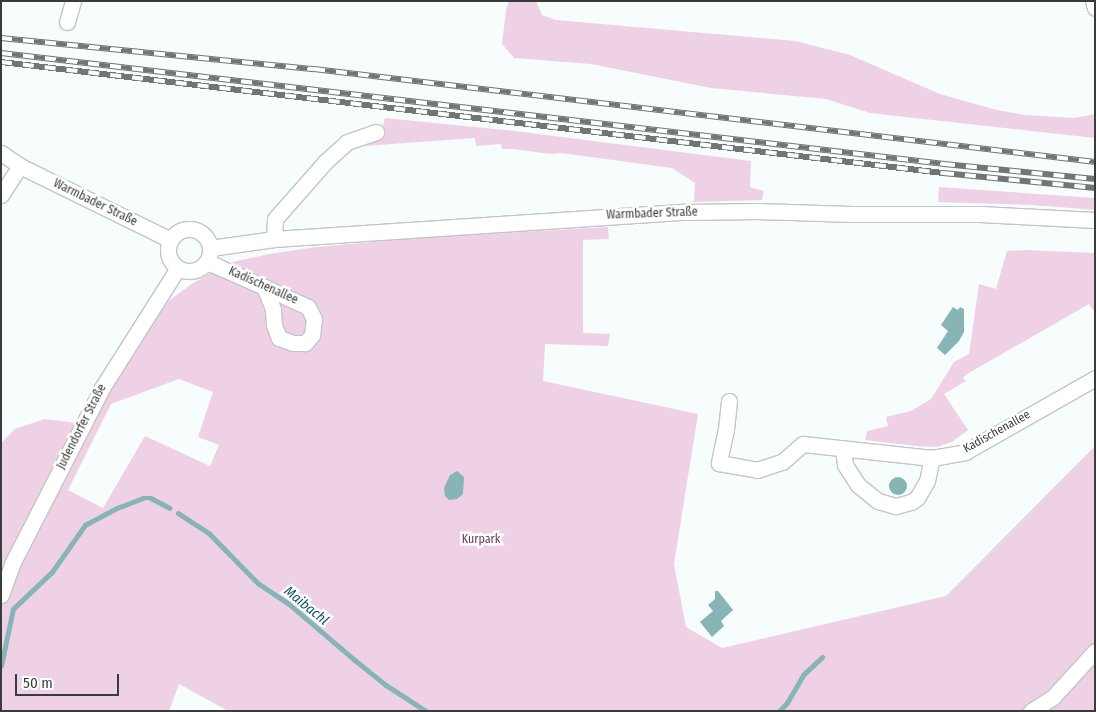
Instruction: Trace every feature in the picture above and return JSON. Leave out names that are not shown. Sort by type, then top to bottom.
[{"type":"street","points":[[67,22],[73,1]]},
{"type":"street","points":[[1093,1],[1095,8]]},
{"type":"street","points":[[274,239],[275,218],[325,162],[347,142],[376,132]]},
{"type":"street","name":"Warmbader Straße","points":[[1,153],[20,166],[171,240]]},
{"type":"street","points":[[1,195],[20,166]]},
{"type":"street","name":"Warmbader Straße","points":[[178,268],[190,271],[202,267],[211,259],[274,239],[684,212],[980,214],[1095,220]]},
{"type":"street","points":[[178,268],[170,258],[168,246],[180,231],[194,229],[205,236],[211,259]]},
{"type":"street","name":"Kadischenallee","points":[[211,259],[264,287],[308,307],[314,319],[312,335],[305,343],[293,343],[279,338],[264,287]]},
{"type":"street","name":"Judendorfer Straße","points":[[1,595],[12,564],[102,388],[178,268]]},
{"type":"street","name":"Kadischenallee","points":[[729,402],[726,429],[718,463],[757,470],[782,462],[803,444],[843,450],[932,458],[965,452],[1095,378]]},
{"type":"street","points":[[843,450],[845,465],[858,485],[878,501],[896,506],[911,502],[920,494],[927,481],[932,458]]},
{"type":"street","points":[[1031,711],[1053,697],[1095,651]]},
{"type":"green space","points":[[509,1],[536,1],[542,15],[556,20],[795,41],[850,55],[940,94],[997,110],[1025,115],[1075,118],[1095,114],[1095,138],[870,113],[826,99],[711,88],[591,64],[514,58],[502,44],[506,10]]},
{"type":"green space","points":[[385,118],[515,131],[751,161],[750,187],[764,191],[762,200],[694,202],[695,183],[672,168],[561,153],[550,154],[502,149],[501,144],[476,146],[475,138],[364,146],[381,134]]},
{"type":"green space","points":[[939,187],[1095,198],[1095,210],[1033,205],[938,202]]},
{"type":"green space","name":"Kurpark","points":[[608,227],[609,239],[583,240],[583,333],[610,334],[608,346],[545,344],[543,381],[698,414],[674,564],[686,627],[722,648],[946,596],[1095,446],[1095,711],[228,711],[179,684],[169,711],[1,711],[1,607],[14,572],[1,576],[1,443],[15,429],[44,419],[87,424],[134,344],[170,300],[190,285],[228,263],[269,254],[316,247],[418,238]],"holes":[[[179,379],[213,392],[198,437],[219,445],[210,466],[145,436],[103,508],[68,490],[111,404]]]},
{"type":"green space","points":[[1007,251],[1095,253],[1095,313],[1089,304],[967,374],[963,378],[966,381],[944,394],[968,430],[952,442],[937,447],[865,440],[867,431],[888,426],[886,417],[911,411],[931,399],[954,362],[969,354],[979,284],[996,289]]},
{"type":"water","points":[[953,307],[958,310],[960,307],[964,309],[964,332],[959,341],[945,355],[937,348],[948,331],[941,325]]},
{"type":"water","points":[[457,471],[464,477],[463,494],[457,499],[449,500],[445,496],[444,488],[450,475]]},
{"type":"water","points":[[898,477],[904,480],[907,486],[904,492],[898,495],[892,492],[889,486],[892,480]]},
{"type":"water","points":[[715,591],[718,591],[733,610],[721,621],[724,626],[712,637],[700,622],[713,611],[708,605],[715,599]]},
{"type":"waterway","name":"Maibachl","points":[[1,666],[13,609],[52,572],[85,525],[117,508],[143,498],[151,498],[170,508]]},
{"type":"waterway","name":"Maibachl","points":[[178,513],[210,534],[258,583],[288,603],[386,685],[426,711]]},
{"type":"waterway","name":"Maibachl","points":[[779,711],[787,703],[803,675],[822,657]]},
{"type":"railway","points":[[1,38],[314,69],[1095,162]]},
{"type":"railway","points":[[1,53],[944,164],[1095,179]]},
{"type":"railway","points":[[1,62],[943,173],[1095,188]]}]
